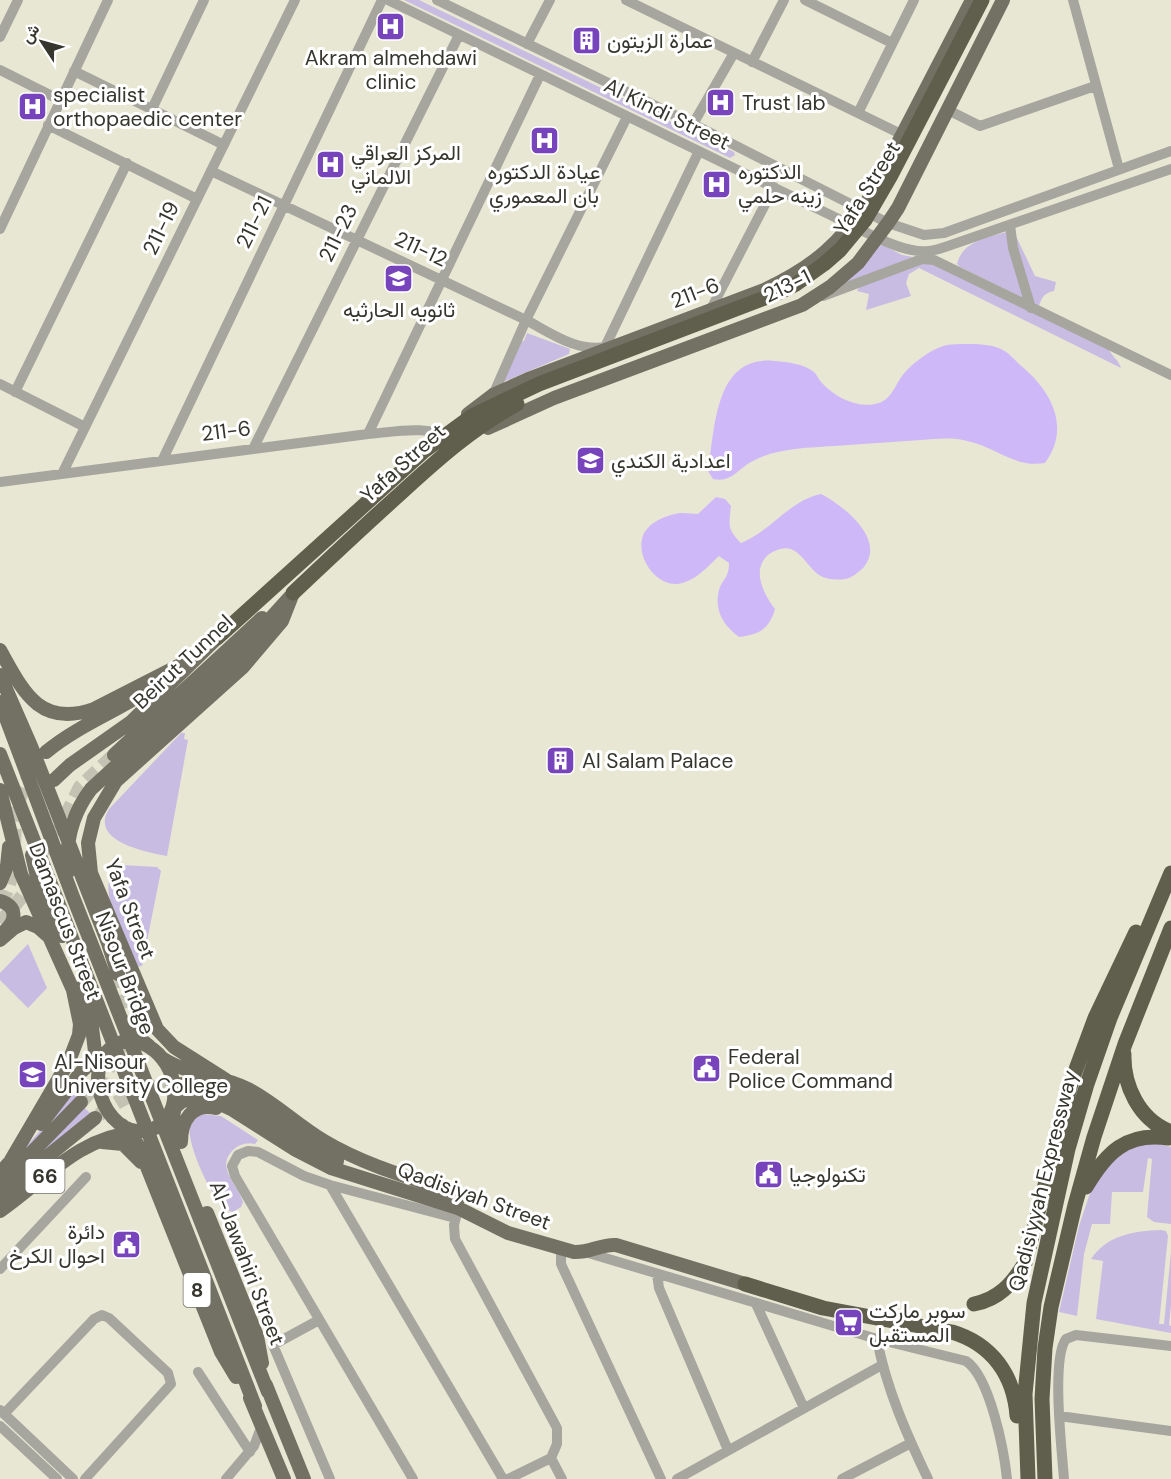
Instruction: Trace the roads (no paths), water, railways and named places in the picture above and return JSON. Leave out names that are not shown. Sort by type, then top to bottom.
[{"type":"highway","name":"Yafa Street","points":[[940,104],[982,0]]},
{"type":"highway","name":"Yafa Street","points":[[217,638],[472,416],[539,384],[694,331],[796,284],[824,264],[853,236],[940,104],[993,0]]},
{"type":"highway","name":"Yafa Street","points":[[289,598],[447,439]]},
{"type":"highway","name":"Qadisiyyah Expressway","points":[[1028,1479],[1025,1394],[1034,1303],[1068,1149],[1110,1018],[1171,873]]},
{"type":"highway","points":[[974,1304],[997,1297],[1008,1288],[1025,1263],[1064,1110],[1095,1018],[1137,931],[1150,921]]},
{"type":"highway","name":"Qadisiyyah Expressway","points":[[1045,1479],[1042,1399],[1045,1348],[1075,1205],[1094,1137],[1125,1044],[1171,928]]},
{"type":"highway","points":[[1125,1044],[1125,1071],[1133,1097],[1151,1122],[1170,1135]]},
{"type":"highway","points":[[1075,1205],[1098,1167],[1112,1152],[1139,1138],[1170,1135]]},
{"type":"highway","points":[[745,1284],[823,1308],[952,1332],[976,1343],[996,1360],[1010,1383],[1015,1400],[1019,1436],[1026,1452]]},
{"type":"main road","points":[[851,225],[862,210],[903,135],[972,0]]},
{"type":"main road","name":"213-1","points":[[447,439],[482,430],[554,398],[802,305],[852,269],[888,223],[940,104],[1003,0]]},
{"type":"main road","name":"211-6","points":[[447,439],[493,395],[611,346],[792,277],[808,267],[838,241],[851,225]]},
{"type":"main road","points":[[73,897],[68,871],[69,834],[77,811],[91,789],[241,651],[289,598]]},
{"type":"main road","name":"Beirut Tunnel","points":[[114,755],[240,636],[289,598]]},
{"type":"main road","name":"Yafa Street","points":[[226,1080],[174,1047],[157,1029],[96,887],[88,858],[90,830],[99,806],[116,781],[243,667],[282,621],[289,598]]},
{"type":"main road","name":"Beirut Tunnel","points":[[46,753],[68,737],[142,695],[217,638]]},
{"type":"main road","name":"Yafa Street","points":[[54,780],[70,765],[131,722],[217,638]]},
{"type":"main road","points":[[0,650],[23,691],[33,701],[43,708],[69,714],[94,709],[186,662]]},
{"type":"main road","points":[[0,675],[31,746],[49,796],[60,844],[73,885],[121,1012],[134,1032],[162,1058],[170,1073],[175,1099],[165,1120],[157,1127],[131,1130],[113,1118],[104,1104],[98,1082],[96,1057],[78,984],[37,877],[32,855]]},
{"type":"main road","name":"Nisour Bridge","points":[[0,702],[73,897],[268,1392]]},
{"type":"main road","name":"Nisour Bridge","points":[[0,754],[255,1406]]},
{"type":"main road","points":[[75,859],[75,836],[82,816],[95,800],[116,781]]},
{"type":"main road","name":"Damascus Street","points":[[0,790],[21,874],[49,937],[78,984]]},
{"type":"main road","name":"Damascus Street","points":[[49,796],[108,943],[118,974]]},
{"type":"main road","points":[[0,883],[7,866],[10,836]]},
{"type":"main road","points":[[0,901],[12,908],[14,919],[0,939]]},
{"type":"main road","points":[[0,939],[26,922],[38,927],[49,937]]},
{"type":"main road","points":[[72,1084],[92,1048],[78,984]]},
{"type":"main road","points":[[11,1160],[88,1031]]},
{"type":"main road","points":[[98,1082],[98,1071],[102,1058],[115,1044],[130,1040],[149,1046]]},
{"type":"main road","name":"66","points":[[0,1173],[96,1057],[115,1044]]},
{"type":"main road","name":"Qadisiyah Street","points":[[162,1058],[184,1070],[226,1080],[262,1098],[308,1130],[375,1166],[456,1192],[457,1213]]},
{"type":"main road","points":[[175,1099],[210,1088],[231,1095],[324,1155],[387,1186]]},
{"type":"main road","name":"Qadisiyah Street","points":[[175,1099],[199,1098],[225,1105],[296,1150],[331,1168],[387,1186],[508,1233],[574,1252],[585,1252],[600,1246],[616,1245],[745,1284]]},
{"type":"main road","name":"Al-Jawahiri Street","points":[[175,1099],[172,1122],[181,1150],[257,1336],[268,1392],[304,1479]]},
{"type":"main road","points":[[0,1185],[81,1102]]},
{"type":"main road","points":[[181,1150],[181,1128],[185,1119],[200,1107],[210,1106],[241,1116]]},
{"type":"main road","points":[[0,1200],[50,1154],[95,1118]]},
{"type":"main road","name":"66","points":[[0,1211],[91,1143],[131,1130]]},
{"type":"main road","name":"8","points":[[131,1130],[221,1352],[255,1406],[284,1479]]},
{"type":"main road","points":[[147,1170],[146,1152],[153,1139],[158,1136],[169,1136],[181,1150]]},
{"type":"main road","points":[[91,1143],[123,1144],[133,1152],[147,1170]]},
{"type":"street","points":[[0,37],[18,0]]},
{"type":"street","points":[[0,229],[108,0]]},
{"type":"street","points":[[152,109],[204,0]]},
{"type":"street","name":"211-19","points":[[62,474],[295,0]]},
{"type":"street","name":"211-21","points":[[162,461],[382,0]]},
{"type":"street","name":"Al Kindi Street","points":[[388,0],[878,238],[923,255],[1171,169]]},
{"type":"street","name":"Al Kindi Street","points":[[437,0],[693,124],[888,223],[924,235],[944,233],[1171,150]]},
{"type":"street","points":[[527,44],[550,0]]},
{"type":"street","points":[[626,0],[645,4],[734,53],[903,135]]},
{"type":"street","points":[[752,62],[784,0]]},
{"type":"street","points":[[805,0],[818,3],[892,43]]},
{"type":"street","points":[[858,113],[914,0]]},
{"type":"street","points":[[1073,0],[1119,169]]},
{"type":"street","name":"211-23","points":[[253,449],[459,36]]},
{"type":"street","points":[[693,124],[734,53]]},
{"type":"street","points":[[0,70],[60,100]]},
{"type":"street","points":[[74,71],[224,145]]},
{"type":"street","points":[[368,434],[540,75]]},
{"type":"street","points":[[940,104],[980,126],[1095,86]]},
{"type":"street","points":[[493,395],[526,320],[627,117]]},
{"type":"street","points":[[48,125],[197,199]]},
{"type":"street","points":[[729,166],[738,158],[739,148]]},
{"type":"street","points":[[611,346],[699,151]]},
{"type":"street","points":[[747,174],[747,163],[755,156]]},
{"type":"street","points":[[15,392],[127,163]]},
{"type":"street","name":"211-12","points":[[211,171],[575,345],[590,348],[611,346]]},
{"type":"street","points":[[711,309],[774,187]]},
{"type":"street","points":[[1026,203],[1032,217]]},
{"type":"street","points":[[987,217],[993,231]]},
{"type":"street","points":[[1010,225],[1015,258],[1031,308]]},
{"type":"street","points":[[817,296],[825,295],[923,255],[1171,375]]},
{"type":"street","points":[[726,280],[729,293],[741,298]]},
{"type":"street","points":[[0,384],[85,427]]},
{"type":"street","name":"211-6","points":[[0,482],[368,434],[428,430],[447,439]]},
{"type":"street","points":[[413,1479],[235,1176],[232,1166],[238,1155],[248,1151],[258,1152],[304,1176],[330,1185],[457,1213],[453,1225],[455,1239],[557,1428],[557,1444],[551,1458],[508,1479]]},
{"type":"street","points":[[0,1269],[86,1178]]},
{"type":"street","points":[[330,1185],[503,1479]]},
{"type":"street","points":[[561,1249],[561,1264],[661,1479]]},
{"type":"street","points":[[585,1252],[877,1339],[960,1358],[976,1368],[982,1379],[1000,1434],[1007,1479]]},
{"type":"street","points":[[657,1274],[659,1288],[728,1450]]},
{"type":"street","points":[[756,1304],[804,1408]]},
{"type":"street","points":[[73,1479],[2,1412],[94,1319],[102,1315],[109,1318],[168,1373],[171,1384],[85,1479]]},
{"type":"street","points":[[319,1320],[275,1343],[274,1346],[330,1479]]},
{"type":"street","points":[[1064,1479],[1059,1416],[1060,1352],[1066,1340],[1077,1335],[1171,1346]]},
{"type":"street","points":[[877,1339],[882,1365],[911,1443],[928,1479]]},
{"type":"street","points":[[677,1479],[882,1365]]},
{"type":"street","points":[[198,1372],[250,1452]]},
{"type":"street","points":[[1059,1416],[1171,1431]]},
{"type":"street","points":[[226,1479],[250,1452],[258,1439],[262,1425]]},
{"type":"street","points":[[0,1426],[57,1479]]},
{"type":"street","points":[[842,1479],[911,1443]]},
{"type":"street","points":[[551,1458],[562,1479]]},
{"type":"tunnel","points":[[0,923],[33,883],[80,787],[114,755]]},
{"type":"tunnel","points":[[0,903],[10,883],[12,872],[18,803],[32,771]]},
{"type":"tunnel","points":[[118,974],[124,1021]]},
{"type":"tunnel","points":[[81,1102],[104,1076],[121,1046]]},
{"type":"tunnel","points":[[99,1115],[138,1092],[159,1086],[182,1084]]},
{"type":"place","name":"Akram almehdawi clinic","points":[[391,27]]},
{"type":"place","name":"عمارة الزيتون","points":[[586,41]]},
{"type":"place","name":"Trust lab","points":[[721,103]]},
{"type":"place","name":"specialist orthopaedic center","points":[[32,107]]},
{"type":"place","name":"عيادة الدكتوره بان المعموري","points":[[544,141]]},
{"type":"place","name":"المركز العراقي الالماني","points":[[330,165]]},
{"type":"place","name":"الدكتوره زينه حلمي","points":[[717,184]]},
{"type":"place","name":"ثانويه الحارثيه","points":[[399,279]]},
{"type":"place","name":"اعدادية الكندي","points":[[590,461]]},
{"type":"place","name":"Al Salam Palace","points":[[561,761]]},
{"type":"place","name":"Federal Police Command","points":[[707,1069]]},
{"type":"place","name":"Al-Nisour University College","points":[[33,1074]]},
{"type":"place","name":"تكنولوجيا","points":[[768,1175]]},
{"type":"place","name":"دائرة احوال الكرخ","points":[[126,1244]]},
{"type":"place","name":"سوبر ماركت المستقبل","points":[[848,1323]]}]
